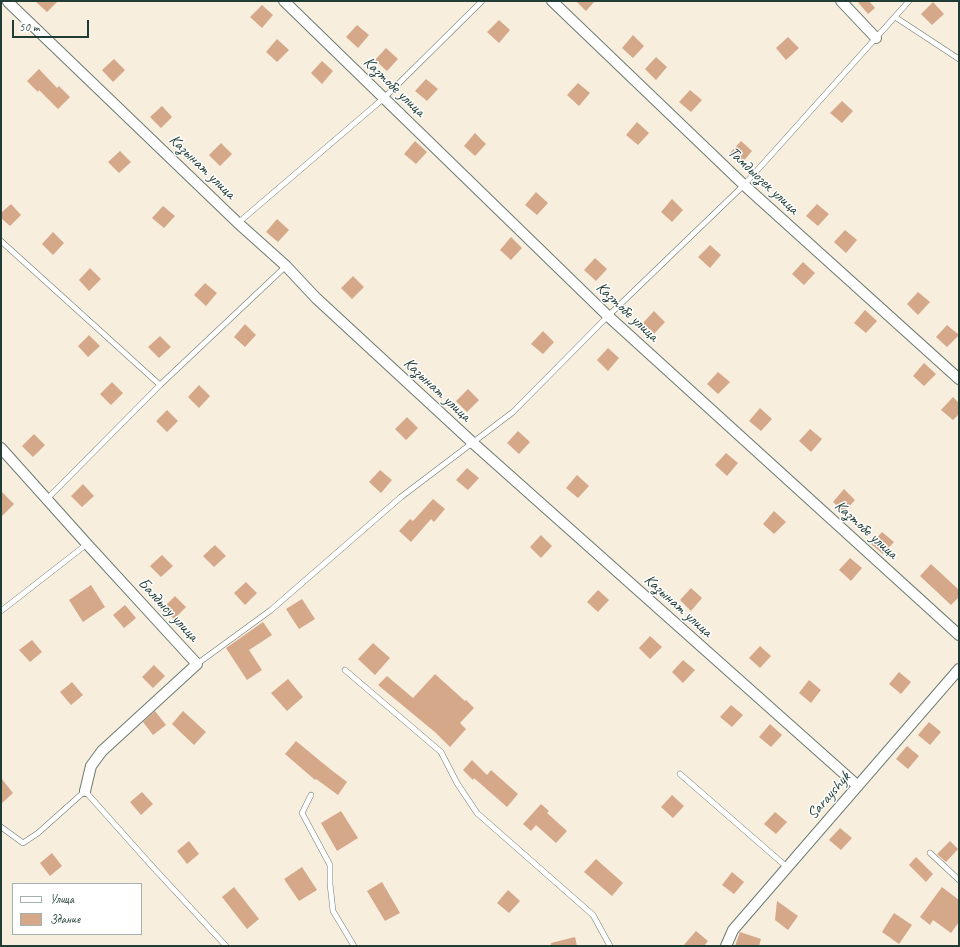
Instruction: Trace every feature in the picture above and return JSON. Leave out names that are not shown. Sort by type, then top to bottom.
[{"type":"street","name":"Казтобе улица","points":[[284,1],[608,316],[959,635]]},
{"type":"street","name":"Тамдыозек улица","points":[[552,1],[744,185],[959,379]]},
{"type":"street","points":[[841,1],[876,38]]},
{"type":"street","name":"Казынат улица","points":[[6,3],[238,223],[286,266],[316,298],[473,443],[858,786]]},
{"type":"street","name":"Балдысу улица","points":[[1,448],[197,664],[102,750],[91,766],[85,791]]},
{"type":"street","name":"Sarayshyk","points":[[726,946],[733,930],[959,669]]},
{"type":"lane","points":[[238,223],[384,98],[482,1]]},
{"type":"lane","points":[[197,664],[270,610],[401,497],[513,412],[608,316],[744,185],[909,1]]},
{"type":"lane","points":[[895,17],[959,59]]},
{"type":"lane","points":[[1,241],[160,385]]},
{"type":"lane","points":[[47,498],[160,385],[286,266]]},
{"type":"lane","points":[[1,611],[87,544]]},
{"type":"lane","points":[[345,670],[441,752],[457,783],[477,813],[593,915],[610,946]]},
{"type":"lane","points":[[680,774],[788,868]]},
{"type":"lane","points":[[1,827],[23,843],[38,833],[85,791],[226,946]]},
{"type":"lane","points":[[311,795],[302,813],[330,865],[330,884],[333,911],[354,946]]},
{"type":"lane","points":[[930,853],[959,880]]},
{"type":"building","points":[[35,1],[58,1],[47,12]]},
{"type":"building","points":[[576,1],[595,1],[586,11]]},
{"type":"building","points":[[857,1],[869,1],[875,8],[868,14]]},
{"type":"building","points":[[933,2],[944,14],[932,25],[921,14]]},
{"type":"building","points":[[262,5],[273,15],[262,28],[250,17]]},
{"type":"building","points":[[499,20],[510,30],[499,43],[487,32]]},
{"type":"building","points":[[357,25],[369,35],[358,48],[346,37]]},
{"type":"building","points":[[633,35],[644,46],[633,58],[622,48]]},
{"type":"building","points":[[788,37],[799,48],[786,60],[776,48]]},
{"type":"building","points":[[277,39],[289,50],[277,62],[266,52]]},
{"type":"building","points":[[386,48],[398,59],[387,71],[375,60]]},
{"type":"building","points":[[656,57],[667,67],[656,80],[645,69]]},
{"type":"building","points":[[114,59],[125,70],[113,82],[102,70]]},
{"type":"building","points":[[322,61],[333,71],[322,84],[311,73]]},
{"type":"building","points":[[39,69],[57,88],[59,86],[70,97],[58,109],[39,90],[38,92],[27,81]]},
{"type":"building","points":[[426,79],[438,89],[427,101],[415,91]]},
{"type":"building","points":[[578,83],[590,93],[579,106],[567,95]]},
{"type":"building","points":[[690,90],[702,100],[691,112],[679,102]]},
{"type":"building","points":[[842,101],[853,111],[842,123],[830,113]]},
{"type":"building","points":[[162,106],[172,117],[161,128],[150,117]]},
{"type":"building","points":[[637,122],[649,133],[638,145],[626,135]]},
{"type":"building","points":[[475,133],[486,144],[475,156],[464,146]]},
{"type":"building","points":[[415,141],[427,152],[416,164],[404,154]]},
{"type":"building","points":[[741,141],[752,151],[741,164],[730,153]]},
{"type":"building","points":[[221,143],[232,154],[220,166],[209,155]]},
{"type":"building","points":[[120,151],[131,162],[119,173],[108,162]]},
{"type":"building","points":[[536,192],[548,203],[537,215],[525,205]]},
{"type":"building","points":[[672,199],[683,210],[672,222],[661,212]]},
{"type":"building","points":[[11,204],[21,215],[10,226],[1,218],[1,213]]},
{"type":"building","points":[[817,204],[829,214],[818,226],[806,216]]},
{"type":"building","points":[[163,206],[175,216],[164,228],[152,218]]},
{"type":"building","points":[[277,219],[289,230],[278,242],[266,232]]},
{"type":"building","points":[[845,230],[857,240],[846,253],[834,242]]},
{"type":"building","points":[[53,232],[64,243],[53,255],[42,244]]},
{"type":"building","points":[[511,237],[522,248],[511,260],[500,250]]},
{"type":"building","points":[[710,245],[721,255],[710,268],[698,257]]},
{"type":"building","points":[[595,258],[607,269],[596,281],[584,270]]},
{"type":"building","points":[[803,262],[815,273],[804,285],[792,274]]},
{"type":"building","points":[[90,268],[101,279],[89,291],[79,280]]},
{"type":"building","points":[[353,276],[364,287],[352,299],[341,288]]},
{"type":"building","points":[[205,283],[217,293],[206,306],[194,295]]},
{"type":"building","points":[[918,292],[930,302],[918,315],[907,304]]},
{"type":"building","points":[[865,310],[877,321],[866,333],[854,323]]},
{"type":"building","points":[[654,311],[665,322],[654,334],[643,323]]},
{"type":"building","points":[[245,324],[256,335],[245,347],[234,337]]},
{"type":"building","points":[[947,325],[959,335],[947,347],[936,337]]},
{"type":"building","points":[[543,331],[554,342],[543,354],[531,344]]},
{"type":"building","points":[[89,335],[100,346],[88,357],[78,346]]},
{"type":"building","points":[[160,336],[171,347],[159,358],[148,347]]},
{"type":"building","points":[[608,348],[619,358],[608,371],[597,360]]},
{"type":"building","points":[[924,363],[936,374],[924,386],[913,376]]},
{"type":"building","points":[[718,372],[730,382],[718,394],[707,384]]},
{"type":"building","points":[[112,382],[123,393],[111,405],[100,394]]},
{"type":"building","points":[[199,385],[210,396],[199,408],[188,397]]},
{"type":"building","points":[[468,389],[479,400],[467,412],[456,401]]},
{"type":"building","points":[[953,397],[959,403],[959,414],[953,420],[941,410]]},
{"type":"building","points":[[760,408],[772,419],[761,431],[749,421]]},
{"type":"building","points":[[167,410],[178,421],[167,432],[156,421]]},
{"type":"building","points":[[407,417],[418,428],[406,440],[395,429]]},
{"type":"building","points":[[810,429],[822,439],[811,452],[799,441]]},
{"type":"building","points":[[518,431],[530,442],[519,454],[507,443]]},
{"type":"building","points":[[34,434],[45,445],[33,457],[22,446]]},
{"type":"building","points":[[726,453],[738,463],[727,476],[715,465]]},
{"type":"building","points":[[467,468],[479,478],[468,490],[456,480]]},
{"type":"building","points":[[380,470],[392,480],[381,493],[369,482]]},
{"type":"building","points":[[577,475],[589,486],[578,498],[566,488]]},
{"type":"building","points":[[83,484],[94,496],[82,507],[71,496]]},
{"type":"building","points":[[844,489],[855,500],[844,512],[833,502]]},
{"type":"building","points":[[1,491],[14,504],[1,517]]},
{"type":"building","points":[[433,499],[445,509],[434,522],[431,519],[411,542],[399,531],[410,519],[413,521]]},
{"type":"building","points":[[774,511],[786,522],[774,534],[763,524]]},
{"type":"building","points":[[882,532],[894,542],[883,554],[871,544]]},
{"type":"building","points":[[541,535],[552,546],[541,558],[530,547]]},
{"type":"building","points":[[215,545],[226,556],[214,567],[203,556]]},
{"type":"building","points":[[162,555],[173,566],[161,577],[150,566]]},
{"type":"building","points":[[850,558],[862,568],[851,581],[839,570]]},
{"type":"building","points":[[931,564],[959,590],[959,597],[951,605],[920,576]]},
{"type":"building","points":[[246,582],[257,593],[245,605],[234,593]]},
{"type":"building","points":[[91,585],[105,607],[83,622],[69,600]]},
{"type":"building","points":[[691,588],[702,598],[691,611],[680,600]]},
{"type":"building","points":[[598,590],[609,600],[598,612],[587,602]]},
{"type":"building","points":[[175,596],[186,607],[174,619],[163,608]]},
{"type":"building","points":[[302,599],[315,619],[299,629],[286,609]]},
{"type":"building","points":[[125,605],[136,618],[124,628],[113,615]]},
{"type":"building","points":[[263,622],[272,635],[249,650],[262,670],[247,680],[226,648]]},
{"type":"building","points":[[650,636],[662,647],[650,659],[639,648]]},
{"type":"building","points":[[32,640],[42,652],[30,662],[19,650]]},
{"type":"building","points":[[373,643],[390,658],[375,675],[358,659]]},
{"type":"building","points":[[760,646],[771,656],[760,668],[749,658]]},
{"type":"building","points":[[683,660],[695,670],[683,683],[672,672]]},
{"type":"building","points":[[154,665],[165,676],[153,688],[142,677]]},
{"type":"building","points":[[899,672],[911,682],[901,694],[889,684]]},
{"type":"building","points":[[435,674],[474,708],[460,723],[466,729],[450,747],[436,733],[378,685],[387,676],[413,698]]},
{"type":"building","points":[[288,679],[303,697],[287,711],[271,693]]},
{"type":"building","points":[[809,680],[821,690],[811,703],[799,693]]},
{"type":"building","points":[[72,682],[83,695],[71,705],[60,692]]},
{"type":"building","points":[[731,705],[743,715],[732,727],[720,717]]},
{"type":"building","points":[[155,711],[166,725],[153,735],[143,722]]},
{"type":"building","points":[[183,711],[206,732],[194,745],[172,724]]},
{"type":"building","points":[[929,722],[941,732],[930,745],[918,735]]},
{"type":"building","points":[[770,724],[782,735],[771,747],[759,737]]},
{"type":"building","points":[[296,741],[347,782],[338,795],[316,779],[315,780],[285,754]]},
{"type":"building","points":[[907,746],[919,756],[908,769],[896,759]]},
{"type":"building","points":[[472,760],[487,775],[491,770],[518,794],[507,807],[474,778],[473,780],[463,770]]},
{"type":"building","points":[[1,778],[13,793],[1,804]]},
{"type":"building","points":[[142,792],[153,804],[141,815],[130,802]]},
{"type":"building","points":[[672,795],[684,806],[673,818],[661,807]]},
{"type":"building","points":[[541,804],[549,811],[547,813],[567,831],[556,843],[536,825],[531,831],[523,824]]},
{"type":"building","points":[[341,811],[358,838],[337,851],[321,823]]},
{"type":"building","points":[[775,812],[787,822],[776,834],[764,824]]},
{"type":"building","points":[[840,828],[852,838],[841,850],[829,840]]},
{"type":"building","points":[[189,841],[199,854],[187,864],[177,851]]},
{"type":"building","points":[[950,841],[958,849],[946,862],[937,854]]},
{"type":"building","points":[[52,853],[62,866],[50,876],[40,863]]},
{"type":"building","points":[[916,857],[933,874],[926,882],[909,865]]},
{"type":"building","points":[[596,859],[623,883],[612,896],[584,872]]},
{"type":"building","points":[[302,867],[317,890],[299,901],[284,879]]},
{"type":"building","points":[[732,872],[744,882],[734,894],[722,885]]},
{"type":"building","points":[[382,882],[400,913],[385,921],[367,891]]},
{"type":"building","points":[[234,887],[259,919],[247,929],[222,897]]},
{"type":"building","points":[[942,887],[959,900],[959,922],[951,933],[933,920],[930,925],[920,917]]},
{"type":"building","points":[[508,890],[520,901],[509,913],[497,903]]},
{"type":"building","points":[[777,901],[798,916],[788,930],[775,920]]},
{"type":"building","points":[[894,913],[912,925],[899,944],[882,932]]},
{"type":"building","points":[[696,931],[708,941],[704,946],[683,946]]},
{"type":"building","points":[[740,932],[761,939],[759,946],[735,946]]},
{"type":"building","points":[[575,937],[577,946],[551,946],[551,943]]}]
